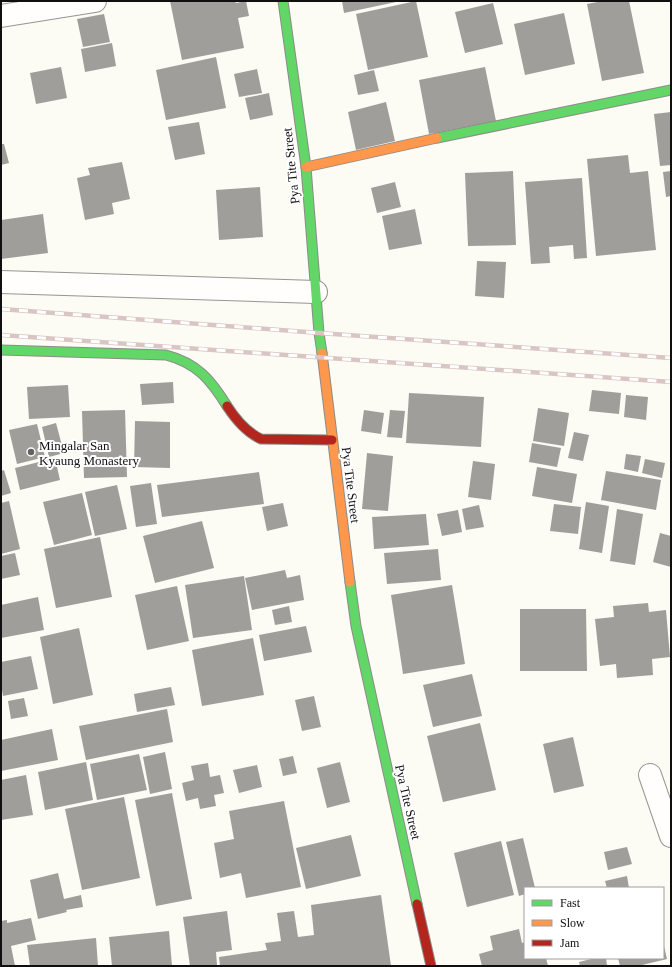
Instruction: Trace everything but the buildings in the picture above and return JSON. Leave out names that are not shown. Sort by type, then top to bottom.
[{"type":"street","points":[[1,16],[95,1]]},
{"type":"street","name":"Pya Tite Street","points":[[283,1],[306,167],[320,333],[356,626],[431,966]]},
{"type":"street","points":[[306,167],[456,134],[671,90]]},
{"type":"street","points":[[1,282],[316,292]]},
{"type":"street","points":[[1,350],[166,355],[188,362],[205,375],[215,387],[238,423],[249,433],[261,439],[332,440]]},
{"type":"street","points":[[650,775],[671,836]]},
{"type":"railway","points":[[1,309],[671,358]]},
{"type":"railway","points":[[1,335],[671,382]]},
{"type":"traffic: fast","points":[[283,1],[306,167],[319,333],[322,353]]},
{"type":"traffic: fast","points":[[437,138],[671,90]]},
{"type":"traffic: fast","points":[[1,350],[166,355],[177,358],[195,368],[215,388],[227,406]]},
{"type":"traffic: fast","points":[[350,582],[356,626],[417,904]]},
{"type":"traffic: slow","points":[[306,167],[437,138]]},
{"type":"traffic: slow","points":[[322,353],[350,582]]},
{"type":"traffic: jam","points":[[227,406],[242,425],[261,439],[332,440]]},
{"type":"traffic: jam","points":[[417,904],[431,966]]},
{"type":"place","name":"Mingalar San Kyaung Monastery","points":[[31,452]]}]
